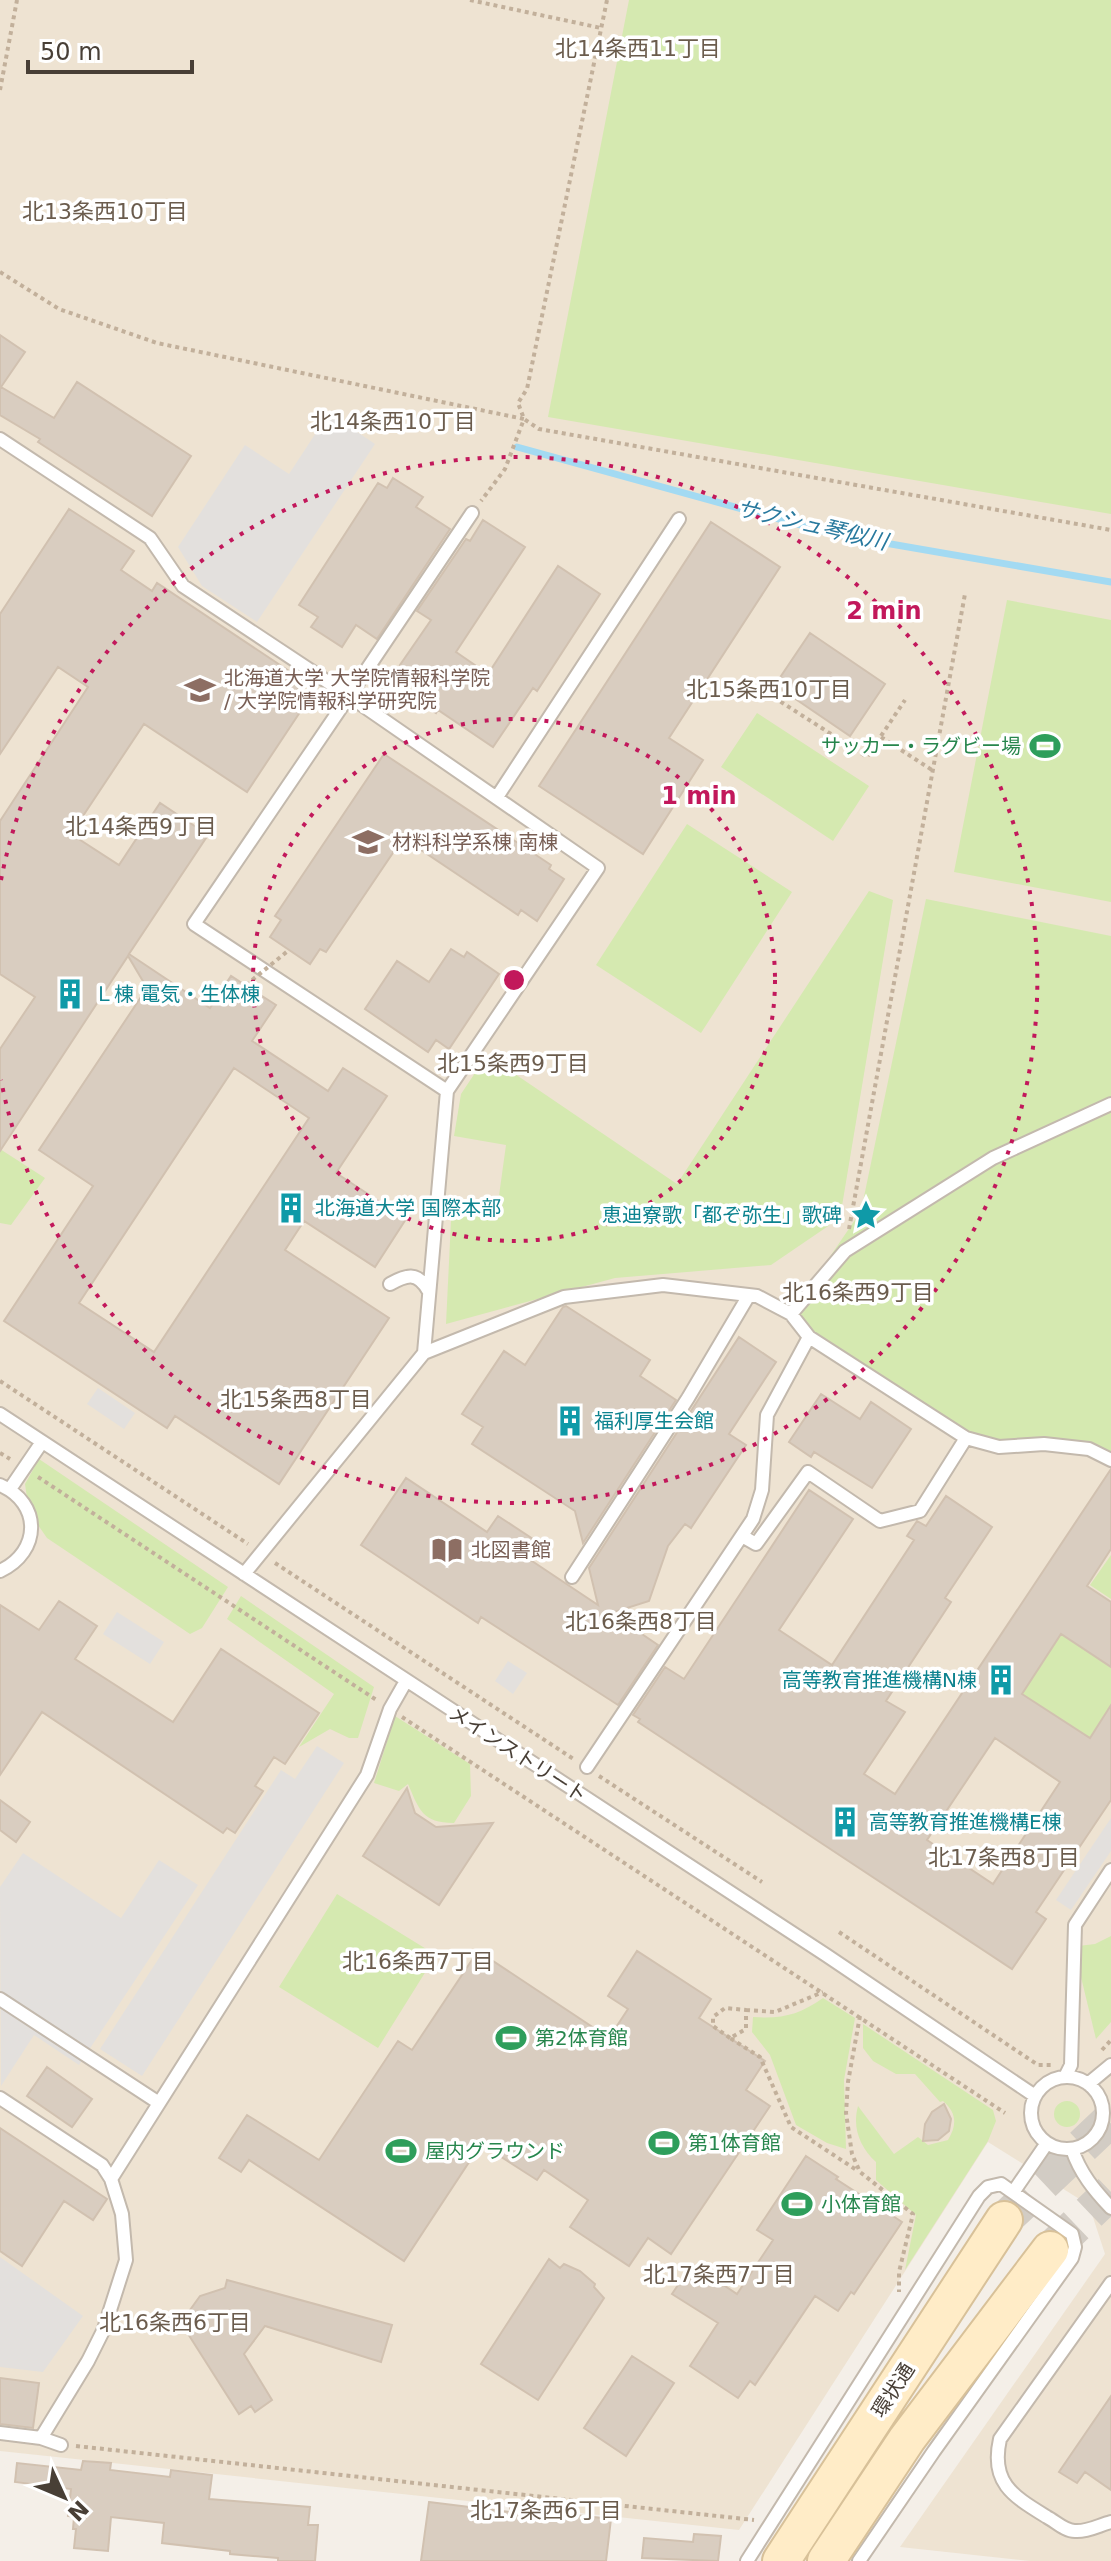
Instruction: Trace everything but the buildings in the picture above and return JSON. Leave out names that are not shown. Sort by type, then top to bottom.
[{"type":"street","name":"環状通","points":[[781,2561],[1009,2206]]},
{"type":"street","name":"環状通","points":[[826,2561],[907,2439],[1050,2250]]},
{"type":"lane","points":[[0,439],[150,538],[183,586],[598,868],[447,1091],[424,1353]]},
{"type":"lane","points":[[447,1091],[194,924],[472,513]]},
{"type":"lane","points":[[497,797],[679,519]]},
{"type":"lane","points":[[791,1314],[845,1251],[993,1158],[1111,1104]]},
{"type":"lane","points":[[390,1284],[412,1275],[422,1280],[428,1290]]},
{"type":"lane","points":[[244,1574],[424,1353],[564,1297],[663,1285],[757,1296],[791,1314],[809,1337],[966,1438],[999,1447],[1044,1444],[1089,1449],[1111,1460]]},
{"type":"lane","points":[[572,1577],[688,1398],[749,1295]]},
{"type":"lane","points":[[587,1767],[753,1519],[762,1490],[767,1415],[809,1337]]},
{"type":"lane","name":"メインストリート","points":[[0,1414],[826,1955],[1035,2096]]},
{"type":"lane","points":[[742,1536],[756,1544],[808,1472],[880,1521],[920,1511],[966,1438]]},
{"type":"lane","points":[[0,1571],[22,1555],[31,1532],[27,1508],[5,1487],[42,1442]]},
{"type":"lane","points":[[111,2179],[367,1775],[390,1709],[406,1681]]},
{"type":"lane","points":[[1065,2077],[1071,2065],[1075,1925],[1111,1870]]},
{"type":"lane","points":[[0,1999],[159,2103]]},
{"type":"lane","points":[[1088,2084],[1111,2065]]},
{"type":"lane","points":[[1077,2078],[1097,2092],[1102,2103],[1100,2128],[1084,2146],[1062,2149],[1047,2143],[1036,2134],[1032,2125],[1030,2115],[1035,2096],[1042,2086],[1053,2080],[1077,2078]]},
{"type":"lane","points":[[0,2098],[102,2165],[111,2179],[122,2214],[126,2260],[104,2329],[41,2438]]},
{"type":"lane","points":[[1009,2206],[1047,2143]]},
{"type":"lane","points":[[1072,2149],[1091,2187],[1111,2208]]},
{"type":"lane","points":[[747,2561],[979,2196],[988,2187],[1001,2184],[1009,2206],[1072,2234],[1075,2247],[1072,2258],[859,2561]]},
{"type":"lane","points":[[1111,2283],[1000,2439],[996,2467],[1011,2492],[1072,2532],[1090,2530],[1111,2522]]},
{"type":"lane","points":[[0,2433],[41,2438],[61,2445]]},
{"type":"path","points":[[0,90],[17,0]]},
{"type":"path","points":[[470,0],[601,28]]},
{"type":"path","points":[[472,513],[505,469],[524,419],[518,403],[527,389],[607,0]]},
{"type":"path","points":[[0,272],[59,309],[157,343],[524,419],[539,429],[1111,530]]},
{"type":"path","points":[[845,1251],[965,594]]},
{"type":"path","points":[[767,693],[867,757],[905,700]]},
{"type":"path","points":[[880,736],[932,770]]},
{"type":"path","points":[[246,985],[289,950]]},
{"type":"path","points":[[0,1381],[409,1651]]},
{"type":"path","points":[[0,1453],[1005,2113]]},
{"type":"path","points":[[839,1932],[1038,2065]]},
{"type":"path","points":[[824,1992],[775,2012],[725,2008],[713,2017],[713,2026],[760,2057],[791,2127],[860,2172],[913,2214],[899,2272],[899,2298]]},
{"type":"path","points":[[730,2038],[746,2029],[746,2010]]},
{"type":"path","points":[[860,2016],[848,2082],[846,2113],[852,2154],[860,2172]]},
{"type":"path","points":[[61,2445],[754,2520]]},
{"type":"shaded area","points":[[0,0],[1111,0],[1111,2561],[1030,2561],[900,2547],[1105,2254],[1089,2205],[988,2142],[739,2530],[0,2451]]},
{"type":"shaded area","points":[[329,413],[375,444],[257,622],[202,586],[178,547],[245,445],[289,474]]},
{"type":"shaded area","points":[[98,1388],[135,1413],[124,1429],[87,1404]]},
{"type":"shaded area","points":[[117,1612],[164,1642],[150,1664],[103,1634]]},
{"type":"shaded area","points":[[508,1661],[527,1673],[513,1694],[495,1681]]},
{"type":"shaded area","points":[[317,1746],[344,1763],[142,2076],[100,2049],[281,1770],[295,1779]]},
{"type":"shaded area","points":[[1111,1818],[1111,1851],[1071,1910],[1056,1900]]},
{"type":"shaded area","points":[[23,1853],[121,1918],[159,1860],[198,1885],[79,2065],[34,2035],[1,2086],[0,1887]]},
{"type":"shaded area","points":[[0,2257],[83,2316],[43,2372],[0,2367]]},
{"type":"green space","points":[[629,0],[1111,0],[1111,514],[548,417]]},
{"type":"green space","name":"サッカー・ラグビー場","points":[[1007,600],[1111,620],[1111,902],[954,872]]},
{"type":"green space","points":[[757,713],[869,786],[833,841],[721,767]]},
{"type":"green space","points":[[687,824],[792,892],[701,1033],[596,965]]},
{"type":"green space","points":[[869,891],[893,900],[840,1218],[771,1265],[615,1278],[446,1324],[452,1200],[498,1203],[506,1145],[454,1136],[461,1094],[487,1055],[677,1184]]},
{"type":"green space","points":[[926,899],[1111,936],[1111,1461],[1089,1449],[999,1447],[966,1438],[809,1337],[791,1314],[861,1211]]},
{"type":"green space","points":[[0,1149],[45,1178],[11,1225],[0,1223]]},
{"type":"green space","points":[[39,1459],[228,1587],[202,1628],[190,1634],[47,1538],[29,1512],[25,1484]]},
{"type":"green space","points":[[1111,1555],[1111,1599],[1090,1585]]},
{"type":"green space","points":[[241,1596],[374,1687],[358,1738],[349,1738],[330,1729],[299,1747],[334,1694],[227,1619]]},
{"type":"green space","points":[[1061,1634],[1111,1667],[1111,1705],[1090,1738],[1022,1694]]},
{"type":"green space","points":[[395,1716],[470,1764],[471,1796],[454,1823],[435,1820],[423,1813],[408,1784],[399,1791],[374,1783]]},
{"type":"green space","points":[[337,1894],[436,1955],[378,2048],[279,1987]]},
{"type":"green space","points":[[1111,1936],[1111,2022],[1096,2039],[1080,1973],[1070,1947],[1095,1944]]},
{"type":"green space","points":[[823,1998],[855,2018],[844,2080],[846,2149],[827,2143],[796,2125],[770,2055],[752,2032],[753,2017],[790,2015]]},
{"type":"green space","points":[[863,2024],[993,2110],[996,2121],[988,2141],[905,2270],[916,2215],[876,2180],[876,2162],[866,2150],[857,2129],[858,2106],[894,2154],[918,2137],[928,2145],[948,2140],[954,2119],[948,2106],[940,2102],[915,2074],[896,2074],[873,2061],[863,2048]]},
{"type":"green space","points":[[1067,2101],[1076,2105],[1080,2114],[1076,2123],[1067,2127],[1058,2123],[1054,2114],[1058,2105]]},
{"type":"waterway","name":"サクシュ琴似川","points":[[517,447],[833,534],[1111,582]]},
{"type":"tunnel","points":[[1004,2220],[1111,2119]]},
{"type":"tunnel","points":[[1050,2250],[1111,2192]]},
{"type":"place","name":"北海道大学 大学院情報科学院 / 大学院情報科学研究院","points":[[200,690]]},
{"type":"place","name":"サッカー・ラグビー場","points":[[1045,746]]},
{"type":"place","name":"材料科学系棟 南棟","points":[[368,842]]},
{"type":"place","name":"Ｌ棟 電気・生体棟","points":[[70,994]]},
{"type":"place","name":"北海道大学 国際本部","points":[[291,1208]]},
{"type":"place","name":"恵迪寮歌「都ぞ弥生」歌碑","points":[[866,1215]]},
{"type":"place","name":"福利厚生会館","points":[[570,1421]]},
{"type":"place","name":"北図書館","points":[[447,1550]]},
{"type":"place","name":"高等教育推進機構N棟","points":[[1001,1680]]},
{"type":"place","name":"高等教育推進機構E棟","points":[[845,1822]]},
{"type":"place","name":"第2体育館","points":[[511,2038]]},
{"type":"place","name":"第1体育館","points":[[664,2143]]},
{"type":"place","name":"屋内グラウンド","points":[[401,2151]]},
{"type":"place","name":"小体育館","points":[[797,2204]]},
{"type":"district","name":"北14条西11丁目","points":[[638,48]]},
{"type":"district","name":"北13条西10丁目","points":[[105,211]]},
{"type":"district","name":"北14条西10丁目","points":[[393,421]]},
{"type":"district","name":"北15条西10丁目","points":[[769,689]]},
{"type":"district","name":"北14条西9丁目","points":[[141,826]]},
{"type":"district","name":"北15条西9丁目","points":[[513,1063]]},
{"type":"district","name":"北16条西9丁目","points":[[858,1292]]},
{"type":"district","name":"北15条西8丁目","points":[[296,1399]]},
{"type":"district","name":"北16条西8丁目","points":[[641,1621]]},
{"type":"district","name":"北17条西8丁目","points":[[1004,1857]]},
{"type":"district","name":"北16条西7丁目","points":[[418,1961]]},
{"type":"district","name":"北17条西7丁目","points":[[719,2274]]},
{"type":"district","name":"北16条西6丁目","points":[[175,2322]]},
{"type":"district","name":"北17条西6丁目","points":[[546,2510]]}]
